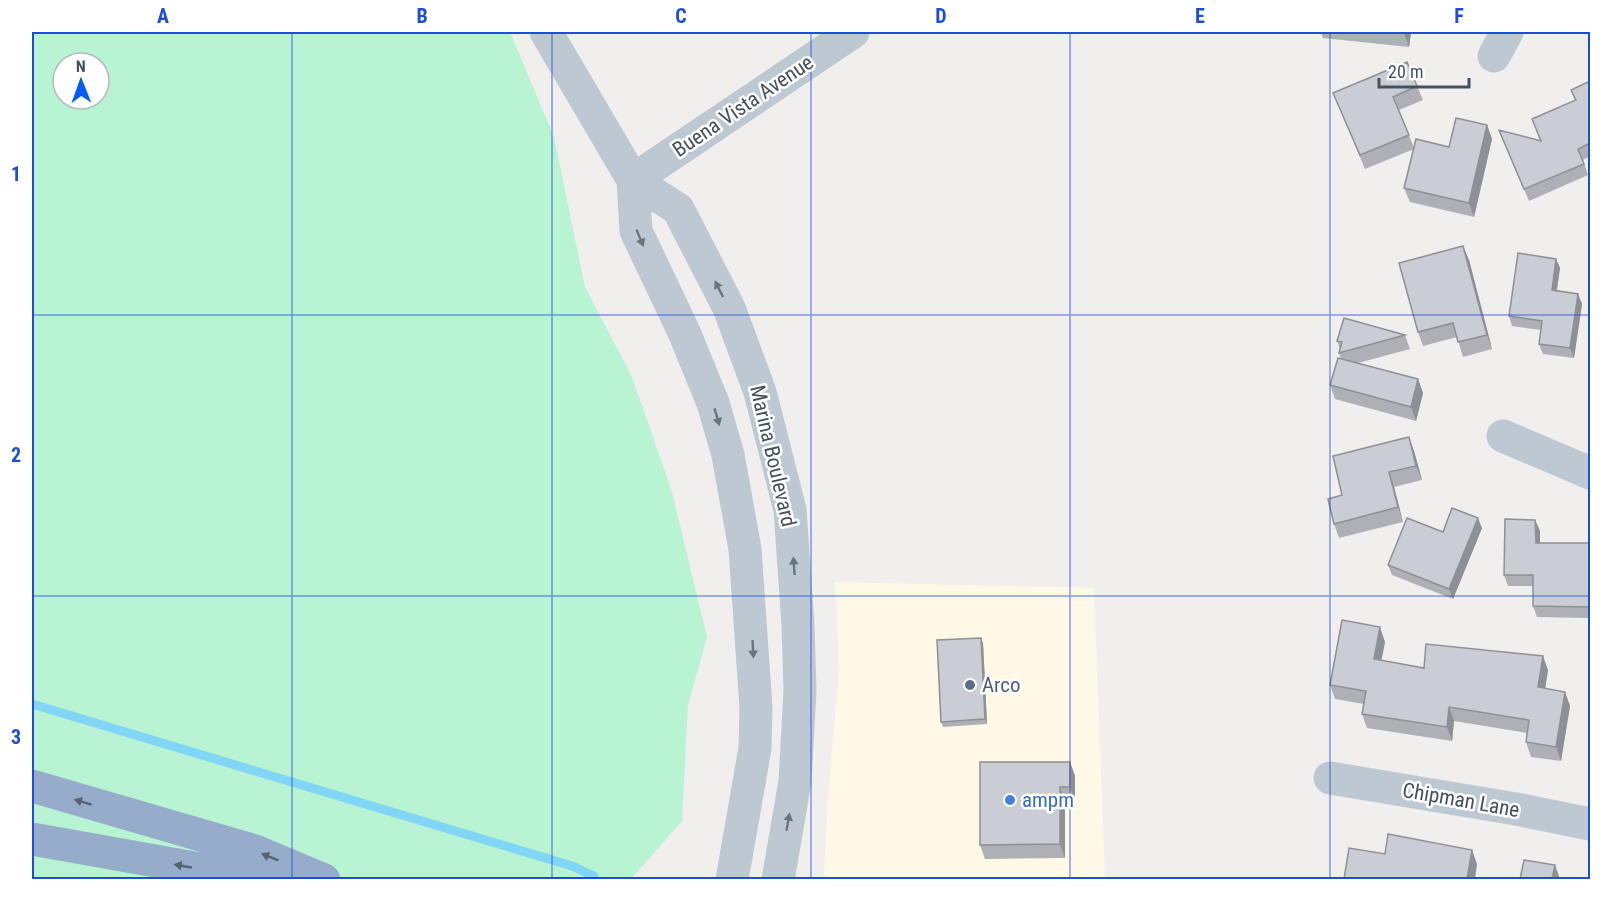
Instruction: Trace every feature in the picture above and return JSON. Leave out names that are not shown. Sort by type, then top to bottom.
[{"type":"highway","points":[[32,786],[255,851],[324,879]]},
{"type":"highway","points":[[32,839],[261,879]]},
{"type":"street","name":"Marina Boulevard","points":[[546,32],[633,180],[678,209],[729,308],[760,392],[790,510],[798,625],[800,692],[795,781],[778,879]]},
{"type":"street","name":"Buena Vista Avenue","points":[[633,180],[853,32]]},
{"type":"street","name":"Marina Boulevard","points":[[633,180],[636,231],[684,332],[713,403],[728,455],[745,549],[753,646],[755,748],[732,879]]},
{"type":"street","points":[[1503,436],[1590,473]]},
{"type":"street","points":[[745,549],[759,573],[768,608],[776,621],[798,625]]},
{"type":"street","name":"Chipman Lane","points":[[1330,778],[1516,809],[1590,824]]},
{"type":"shaded area","points":[[835,582],[1094,588],[1105,879],[838,880],[824,875],[839,670]]},
{"type":"green space","points":[[32,32],[510,32],[554,137],[585,287],[632,377],[672,492],[707,637],[688,705],[682,821],[631,879],[32,879]]},
{"type":"building","points":[[1407,62],[1417,86],[1393,97],[1409,135],[1360,155],[1333,93]]},
{"type":"building","points":[[1590,81],[1590,143],[1578,149],[1584,164],[1524,189],[1499,130],[1541,141],[1532,119],[1576,100],[1571,90]]},
{"type":"building","points":[[1456,118],[1487,125],[1469,203],[1404,188],[1416,139],[1449,147]]},
{"type":"building","points":[[1463,246],[1487,335],[1458,342],[1453,323],[1418,332],[1399,263]]},
{"type":"building","points":[[1518,253],[1556,259],[1552,290],[1578,294],[1570,348],[1539,344],[1542,321],[1509,316]]},
{"type":"building","points":[[1344,318],[1405,335],[1339,353],[1342,342],[1337,341]]},
{"type":"building","points":[[1338,358],[1418,379],[1411,407],[1330,385]]},
{"type":"building","points":[[1409,437],[1416,466],[1389,472],[1398,507],[1334,524],[1328,499],[1342,495],[1333,456]]},
{"type":"building","points":[[1452,508],[1478,518],[1449,589],[1388,565],[1407,518],[1443,532]]},
{"type":"building","points":[[1505,519],[1535,520],[1536,543],[1590,543],[1590,607],[1533,606],[1533,575],[1504,575]]},
{"type":"building","points":[[1342,620],[1380,627],[1374,659],[1424,668],[1426,644],[1543,656],[1538,687],[1565,692],[1556,747],[1526,742],[1529,720],[1449,707],[1447,727],[1362,714],[1366,691],[1330,685]]},
{"type":"building","points":[[981,638],[985,719],[941,722],[937,640]]},
{"type":"building","points":[[980,762],[1070,762],[1070,787],[1060,787],[1060,844],[980,845]]},
{"type":"building","points":[[1388,834],[1472,850],[1467,879],[1344,879],[1349,848],[1385,854]]},
{"type":"building","points":[[1524,860],[1555,865],[1552,879],[1520,879]]},
{"type":"waterway","points":[[32,704],[572,866],[594,876]]},
{"type":"place","name":"Arco","points":[[970,685]]},
{"type":"place","name":"ampm","points":[[1010,800]]}]
